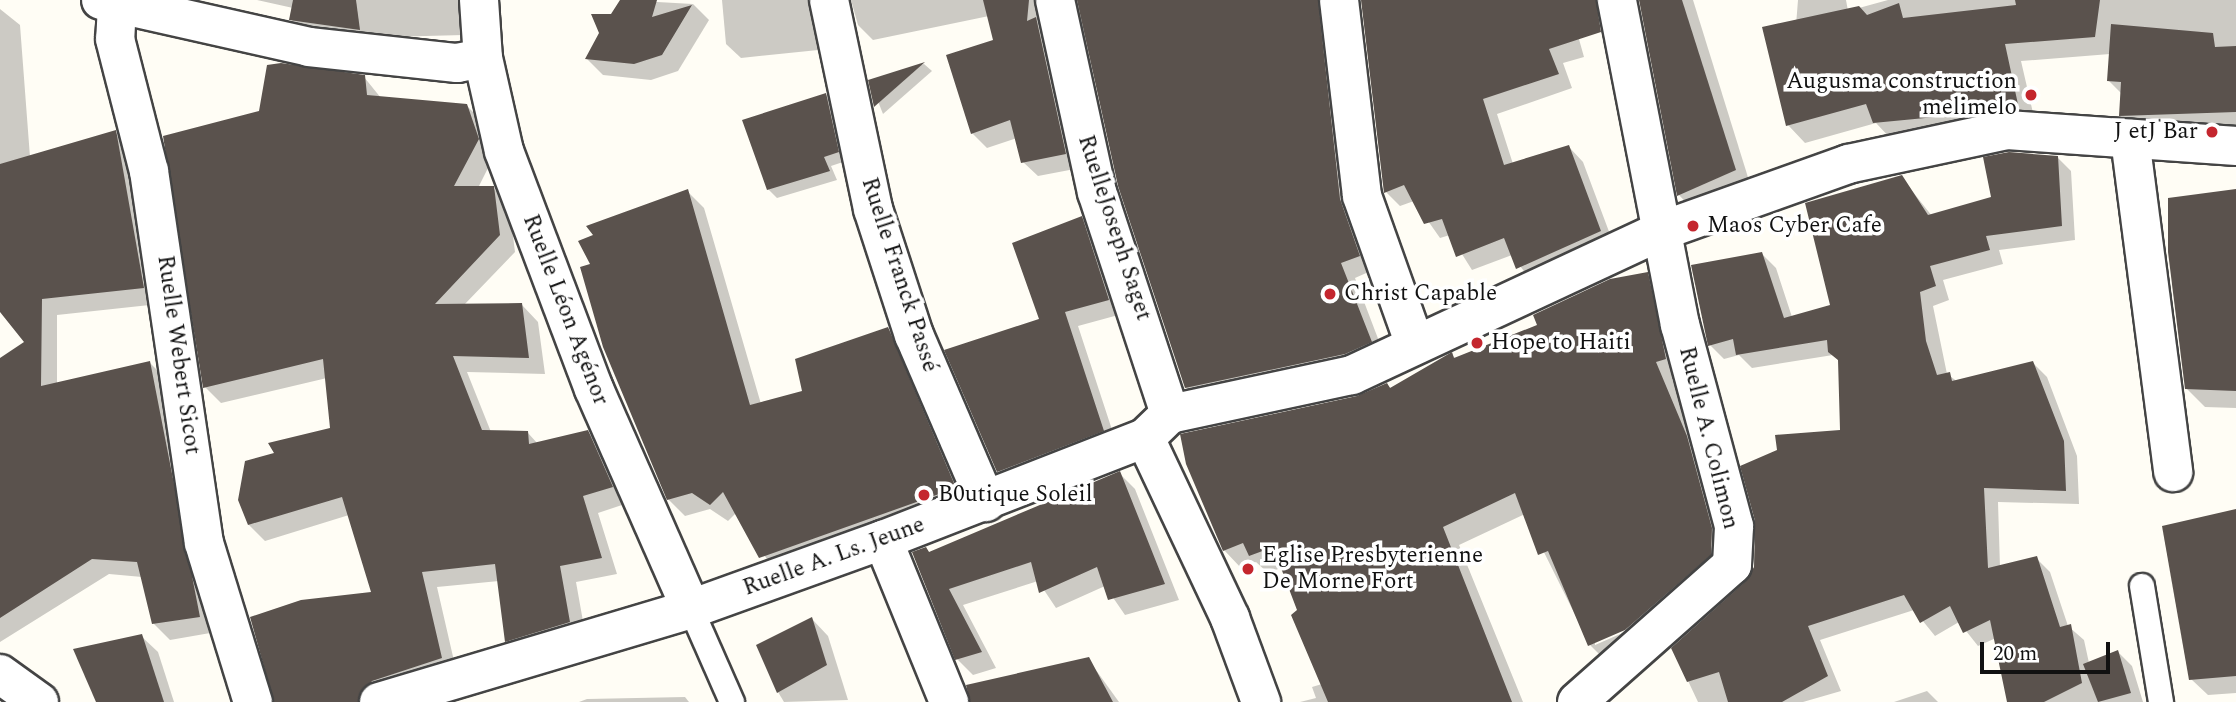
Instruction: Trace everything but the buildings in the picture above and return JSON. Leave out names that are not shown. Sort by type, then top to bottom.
[{"type":"street","name":"Ruelle Léon Agénor","points":[[479,0],[483,58],[504,151],[594,389],[691,609]]},
{"type":"street","name":"Ruelle Franck Passé","points":[[829,0],[873,209],[914,335],[986,502]]},
{"type":"street","name":"RuelleJoseph Saget","points":[[1055,0],[1097,192],[1158,426],[1261,702]]},
{"type":"street","points":[[1339,0],[1362,196],[1415,345]]},
{"type":"street","name":"Ruelle A. Colimon","points":[[1577,702],[1732,565],[1734,526],[1703,423],[1661,231],[1617,0]]},
{"type":"street","points":[[109,3],[309,47],[457,63],[483,58]]},
{"type":"street","name":"Ruelle Webert Sicot","points":[[109,3],[149,171],[204,543],[253,702]]},
{"type":"street","name":"Ruelle A. Ls. Jeune","points":[[379,702],[691,609],[986,502],[1158,426],[1352,374],[1661,231],[1848,164],[2007,130],[2236,146]]},
{"type":"street","points":[[2130,138],[2173,472]]},
{"type":"street","points":[[883,540],[949,702]]},
{"type":"street","points":[[0,674],[38,702]]},
{"type":"lane","points":[[2142,586],[2161,702]]},
{"type":"lane","points":[[691,609],[732,702]]},
{"type":"place","name":"Augusma construction melimelo","points":[[2031,95]]},
{"type":"place","name":"J etJ Bar","points":[[2212,132]]},
{"type":"place","name":"Maos Cyber Cafe","points":[[1693,226]]},
{"type":"place","name":"Christ Capable","points":[[1330,294]]},
{"type":"place","name":"Hope to Haiti","points":[[1477,343]]},
{"type":"place","name":"B0utique Soleil","points":[[924,495]]},
{"type":"place","name":"Eglise Presbyterienne De Morne Fort","points":[[1248,569]]}]
